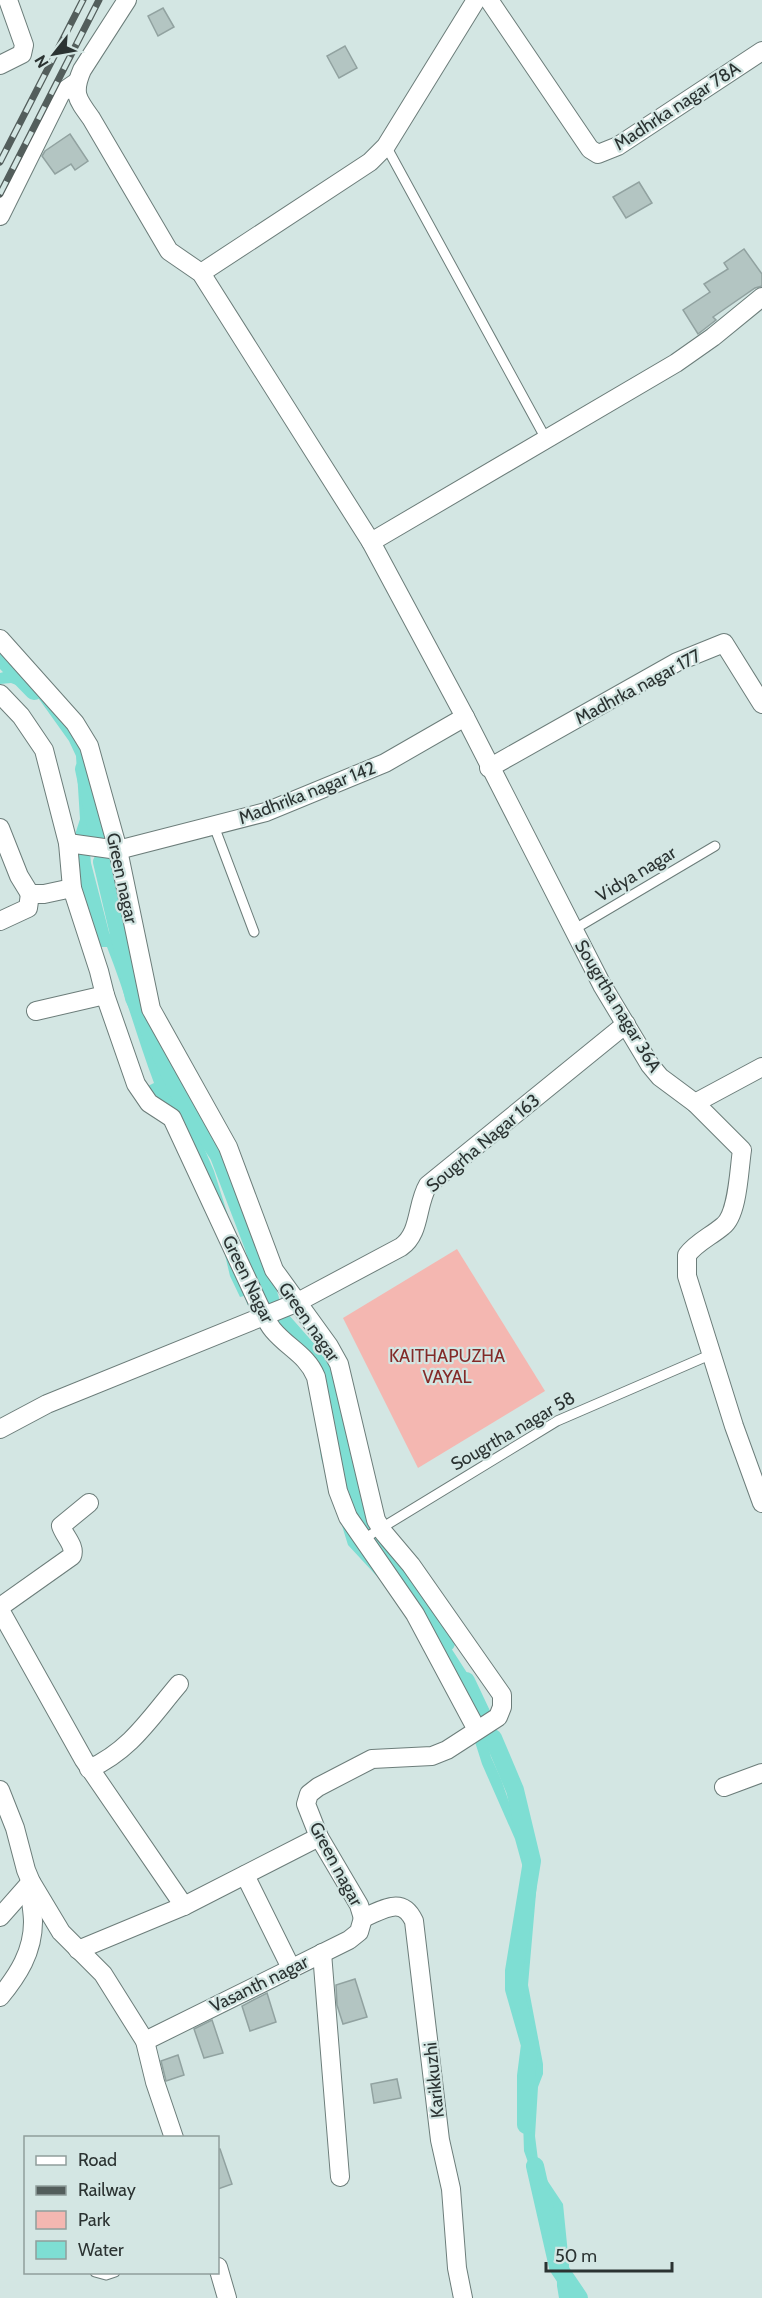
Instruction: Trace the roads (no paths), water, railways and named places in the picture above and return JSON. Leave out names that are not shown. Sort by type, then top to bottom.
[{"type":"street","points":[[0,65],[22,54],[24,45],[9,0]]},
{"type":"street","points":[[126,0],[82,70],[77,82],[76,98],[91,118],[169,251],[201,273],[370,162],[386,146],[476,0]]},
{"type":"street","name":"Madhrka nagar 78A","points":[[489,0],[590,149],[598,154],[618,146],[762,51]]},
{"type":"street","points":[[0,216],[61,93],[77,82]]},
{"type":"street","name":"Sougrtha nagar 36A","points":[[201,273],[371,542],[465,717],[489,768],[602,985],[650,1065],[660,1077],[695,1103],[741,1150],[733,1213],[725,1225],[696,1244],[687,1255],[687,1275],[734,1426],[762,1503]]},
{"type":"street","points":[[371,542],[676,363],[713,337],[762,297]]},
{"type":"street","name":"Green nagar","points":[[0,639],[82,733],[88,746],[118,850],[151,1009],[228,1147],[274,1270],[329,1346],[339,1364],[376,1532],[411,1565],[502,1695],[502,1707],[498,1717],[447,1750],[432,1756],[372,1759],[309,1794],[306,1804],[319,1837],[359,1905],[363,1918]]},
{"type":"street","name":"Madhrka nagar 177","points":[[489,768],[677,662],[724,643],[762,704]]},
{"type":"street","points":[[0,694],[21,716],[44,750],[68,843]]},
{"type":"street","name":"Madhrika nagar 142","points":[[68,843],[118,850],[266,812],[385,763],[465,717]]},
{"type":"street","points":[[0,828],[19,876],[30,894],[28,908],[0,921]]},
{"type":"street","name":"Green Nagar","points":[[68,843],[72,888],[105,995],[136,1084],[149,1103],[172,1118],[273,1330],[312,1367],[316,1377],[338,1491],[348,1517],[416,1614],[477,1730]]},
{"type":"street","points":[[30,894],[44,894],[72,888]]},
{"type":"street","points":[[36,1011],[105,995]]},
{"type":"street","name":"Sougrha Nagar 163","points":[[0,1429],[46,1404],[296,1303],[410,1240],[415,1229],[422,1196],[429,1185],[626,1024]]},
{"type":"street","points":[[695,1103],[762,1067]]},
{"type":"street","points":[[89,1503],[61,1526],[72,1546],[74,1552],[72,1556],[0,1608],[90,1769],[184,1906]]},
{"type":"street","points":[[90,1769],[124,1748],[179,1684]]},
{"type":"street","points":[[724,1786],[762,1773]]},
{"type":"street","points":[[0,1790],[15,1828],[31,1882],[61,1932],[103,1974],[144,2041],[173,2136]]},
{"type":"street","points":[[78,1950],[184,1906],[319,1837]]},
{"type":"street","points":[[245,1875],[291,1968]]},
{"type":"street","points":[[0,1917],[31,1882]]},
{"type":"street","points":[[0,1997],[19,1974],[30,1949],[33,1935],[31,1882]]},
{"type":"street","name":"Karikkuzhi","points":[[363,1918],[391,1907],[401,1906],[410,1912],[414,1921],[433,2064],[440,2140],[451,2189],[457,2268],[463,2298]]},
{"type":"street","name":"Vasanth nagar","points":[[144,2041],[349,1940],[359,1932],[363,1918]]},
{"type":"street","points":[[322,1953],[340,2177]]},
{"type":"street","points":[[219,2270],[227,2298]]},
{"type":"lane","points":[[386,146],[546,439]]},
{"type":"lane","points":[[214,826],[254,932]]},
{"type":"lane","name":"Vidya nagar","points":[[573,930],[715,846]]},
{"type":"lane","name":"Sougrtha nagar 58","points":[[376,1532],[557,1421],[712,1354]]},
{"type":"water","points":[[11,670],[25,677],[51,701],[90,764],[89,843],[73,841],[80,819],[76,756],[69,741],[39,699],[27,689],[11,683],[0,684],[0,673]]},
{"type":"water","points":[[72,849],[90,853],[109,932],[139,999],[153,1050],[172,1095],[196,1129],[214,1171],[259,1305],[249,1308],[244,1296],[240,1297],[230,1276],[218,1225],[146,1087],[154,1083],[107,947],[96,947]]},
{"type":"water","points":[[270,1308],[321,1365],[331,1455],[350,1521],[442,1634],[471,1679],[491,1757],[537,1882],[528,1985],[543,2064],[543,2074],[538,2087],[535,2136],[539,2168],[563,2204],[569,2264],[568,2298],[559,2298],[557,2286],[556,2224],[534,2179],[524,2151],[523,2121],[530,2071],[525,2027],[516,1988],[526,1894],[523,1868],[515,1839],[482,1764],[470,1726],[409,1611],[348,1545],[321,1458],[314,1403],[307,1376],[281,1335]]},
{"type":"waterway","points":[[0,656],[34,691]]},
{"type":"waterway","points":[[84,769],[99,840]]},
{"type":"waterway","points":[[102,862],[134,998],[181,1097],[219,1156],[253,1245],[270,1299]]},
{"type":"waterway","points":[[283,1322],[334,1380],[350,1491],[365,1528],[446,1643]]},
{"type":"waterway","points":[[466,1681],[483,1717]]},
{"type":"waterway","points":[[493,1738],[515,1790],[532,1861],[514,1971],[514,1989],[530,2045],[526,2076],[526,2125]]},
{"type":"waterway","points":[[535,2166],[558,2267],[579,2298]]},
{"type":"railway","points":[[0,162],[83,0]]},
{"type":"railway","points":[[0,194],[99,0]]},
{"type":"park label","name":"KAITHAPUZHA VAYAL","points":[[447,1366]]}]
